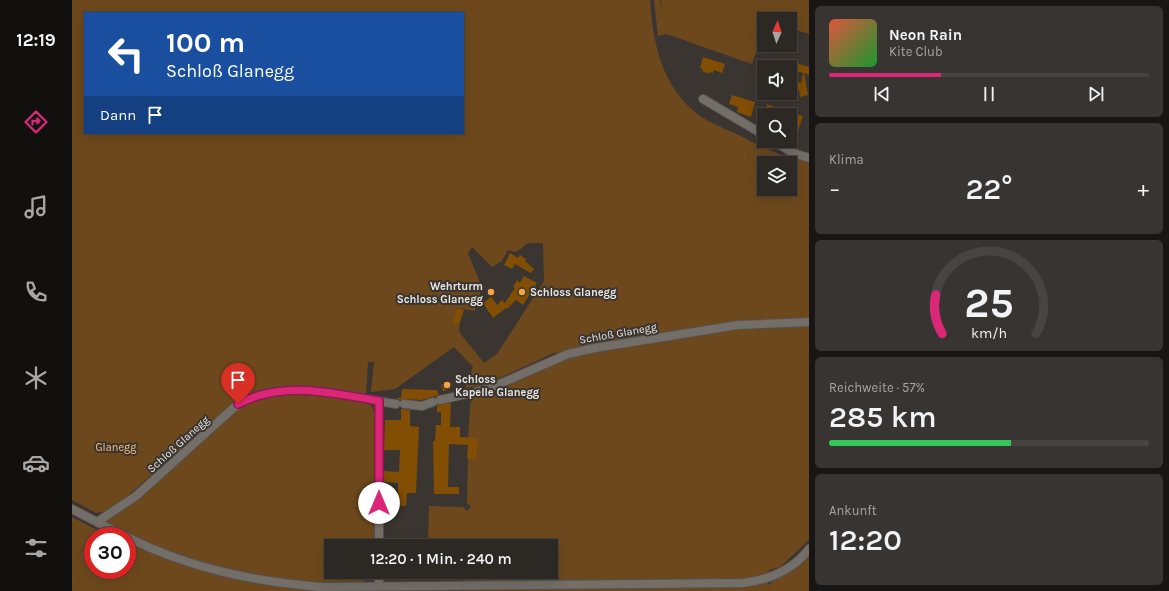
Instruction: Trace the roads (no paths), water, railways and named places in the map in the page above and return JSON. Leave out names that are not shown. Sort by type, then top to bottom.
[{"type":"street","points":[[703,99],[757,131]]},
{"type":"street","points":[[785,148],[793,153],[809,158]]},
{"type":"street","name":"Schloß Glanegg","points":[[97,522],[136,496],[238,404],[250,398],[275,391],[299,390],[329,392],[379,401],[422,406],[436,401],[488,390],[568,354],[595,348],[738,325],[809,322]]},
{"type":"street","points":[[379,401],[379,539]]},
{"type":"street","points":[[72,509],[107,527]]},
{"type":"street","points":[[136,541],[177,559],[245,578],[320,587],[743,583],[768,578],[780,573],[799,559],[809,549]]},
{"type":"street","points":[[379,579],[379,586]]},
{"type":"place","name":"Wehrturm Schloss Glanegg","points":[[491,292]]},
{"type":"place","name":"Schloss Glanegg","points":[[522,292]]},
{"type":"place","name":"Schloss Kapelle Glanegg","points":[[447,385]]},
{"type":"park label","name":"Glanegg","points":[[116,447]]}]
